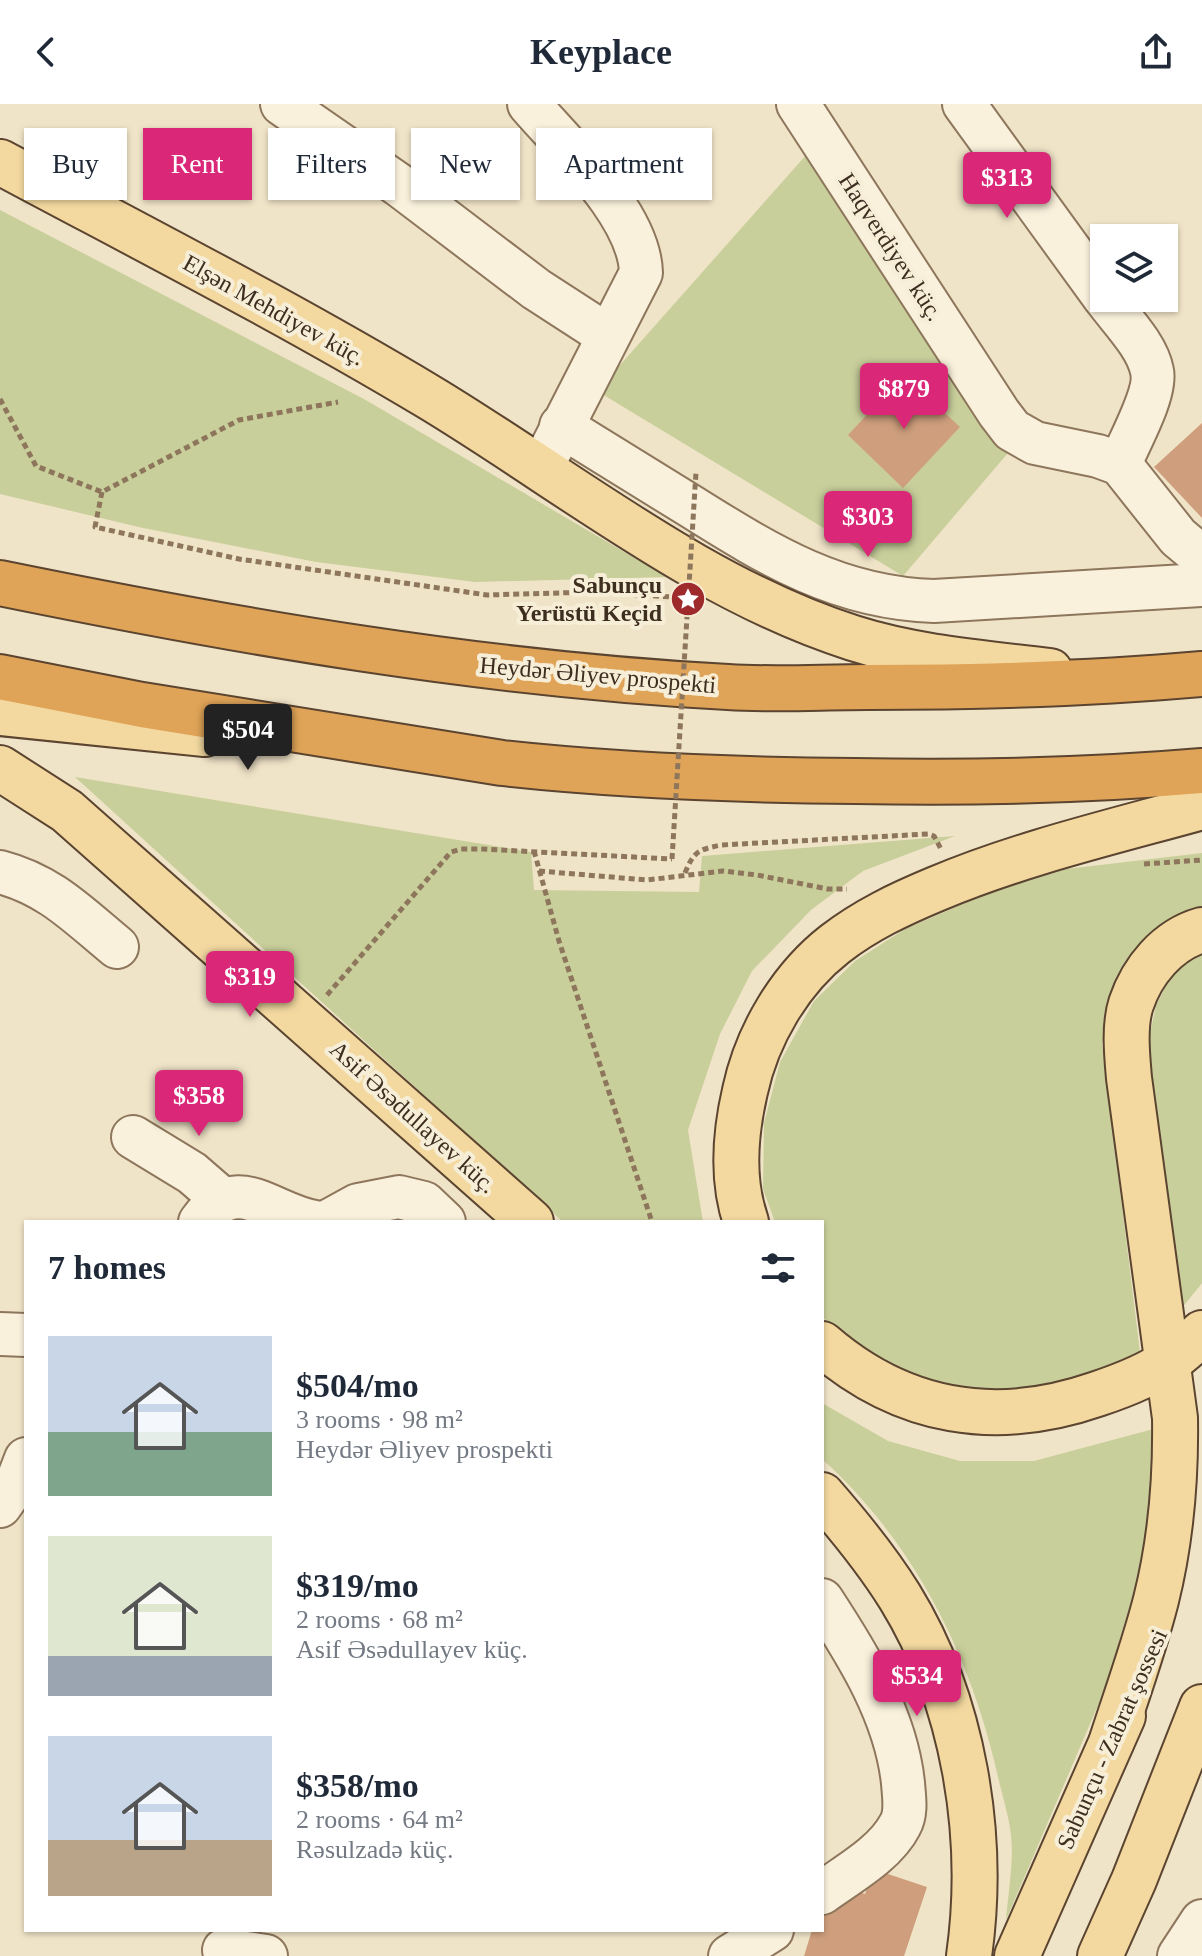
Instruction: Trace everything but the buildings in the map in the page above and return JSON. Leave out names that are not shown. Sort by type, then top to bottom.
[{"type":"highway","name":"Heydər Əliyev prospekti","points":[[0,583],[162,616],[375,651],[587,676],[731,687],[966,687],[1137,680],[1202,674]]},
{"type":"highway","points":[[0,677],[142,705],[502,763],[717,780],[958,783],[1132,777],[1202,771]]},
{"type":"main road","name":"Elşən Mehdiyev küç.","points":[[0,162],[310,328],[543,468],[717,578],[807,620],[853,638],[902,650],[961,660],[1137,680]]},
{"type":"main road","points":[[0,713],[502,763]]},
{"type":"main road","name":"Asif Əsədullayev küç.","points":[[0,768],[67,811],[529,1220]]},
{"type":"main road","points":[[746,1220],[736,1168],[738,1123],[749,1072],[767,1027],[787,996],[834,944],[888,909],[967,875],[1202,807]]},
{"type":"main road","points":[[1112,1740],[1156,1600],[1169,1536],[1176,1456],[1175,1418],[1127,1047],[1131,1005],[1146,974],[1163,951],[1202,930]]},
{"type":"main road","points":[[824,1346],[878,1383],[919,1401],[957,1410],[1009,1413],[1059,1407],[1116,1388],[1168,1362],[1202,1333]]},
{"type":"main road","points":[[824,1497],[868,1550],[901,1599],[926,1648],[949,1706],[963,1763],[971,1819],[975,1914],[969,1956]]},
{"type":"main road","name":"Sabunçu - Zabrat şossesi","points":[[1017,1956],[1165,1619],[1202,1521]]},
{"type":"main road","points":[[1100,1956],[1134,1880],[1202,1707]]},
{"type":"main road","points":[[1134,1880],[1202,1762]]},
{"type":"street","points":[[282,104],[399,185],[536,289],[607,335]]},
{"type":"street","points":[[529,104],[619,209],[641,261],[641,273],[561,426],[543,468]]},
{"type":"street","name":"Haqverdiyev küç.","points":[[798,104],[1012,430],[1035,443],[1098,456],[1120,464]]},
{"type":"street","points":[[964,104],[1090,278]]},
{"type":"street","points":[[1115,312],[1143,350],[1152,372],[1151,390],[1120,464],[1178,537],[1202,557]]},
{"type":"street","points":[[561,426],[750,543],[800,571],[847,588],[907,600],[934,601],[1202,585]]},
{"type":"street","points":[[0,872],[35,883],[51,893],[117,947]]},
{"type":"street","points":[[133,1137],[192,1173],[211,1210],[241,1196],[309,1220]]},
{"type":"street","points":[[331,1220],[358,1205],[399,1197],[434,1213]]},
{"type":"street","points":[[0,1334],[24,1335]]},
{"type":"street","points":[[0,1506],[17,1482],[24,1464]]},
{"type":"street","points":[[824,1603],[854,1650],[883,1709],[901,1760],[905,1804],[902,1823],[889,1843],[824,1892]]},
{"type":"street","points":[[1179,1956],[1202,1921]]},
{"type":"street","points":[[730,1956],[769,1932]]},
{"type":"street","points":[[224,1950],[266,1956]]},
{"type":"path","points":[[0,399],[36,466],[102,492],[239,420],[338,402]]},
{"type":"path","points":[[304,1020],[451,852],[461,849],[534,851],[672,859],[696,472]]},
{"type":"path","points":[[102,492],[95,527],[239,559],[487,595],[593,592],[672,597]]},
{"type":"path","points":[[928,854],[941,849]]},
{"type":"path","points":[[534,851],[559,941],[651,1220]]},
{"type":"path","points":[[539,871],[647,880],[723,871],[828,889],[856,886]]},
{"type":"green space","points":[[807,154],[1008,453],[903,576],[597,391]]},
{"type":"green space","points":[[0,210],[364,399],[667,577],[475,582],[316,562],[143,528],[0,494]]},
{"type":"green space","points":[[75,777],[531,852],[534,890],[699,892],[702,856],[955,836],[863,871],[811,910],[752,971],[720,1034],[688,1130],[703,1220],[561,1220]]},
{"type":"green space","points":[[1202,853],[1202,906],[1193,908],[1147,938],[1119,987],[1102,1044],[1140,1352],[1071,1387],[1005,1395],[956,1392],[886,1364],[824,1318],[824,1220],[774,1220],[763,1189],[764,1123],[780,1062],[814,1001],[855,961],[905,929],[988,893],[1066,869]]},
{"type":"green space","points":[[1202,951],[1202,1283],[1178,1313],[1148,1044],[1156,1005],[1174,971]]},
{"type":"green space","points":[[824,1404],[888,1441],[960,1461],[1034,1461],[1157,1428],[1143,1561],[1105,1689],[1006,1920],[1012,1856],[1010,1828],[973,1691],[936,1606],[886,1528],[824,1461]]},
{"type":"place","name":"Sabunçu Yerüstü Keçid","points":[[688,599]]}]
